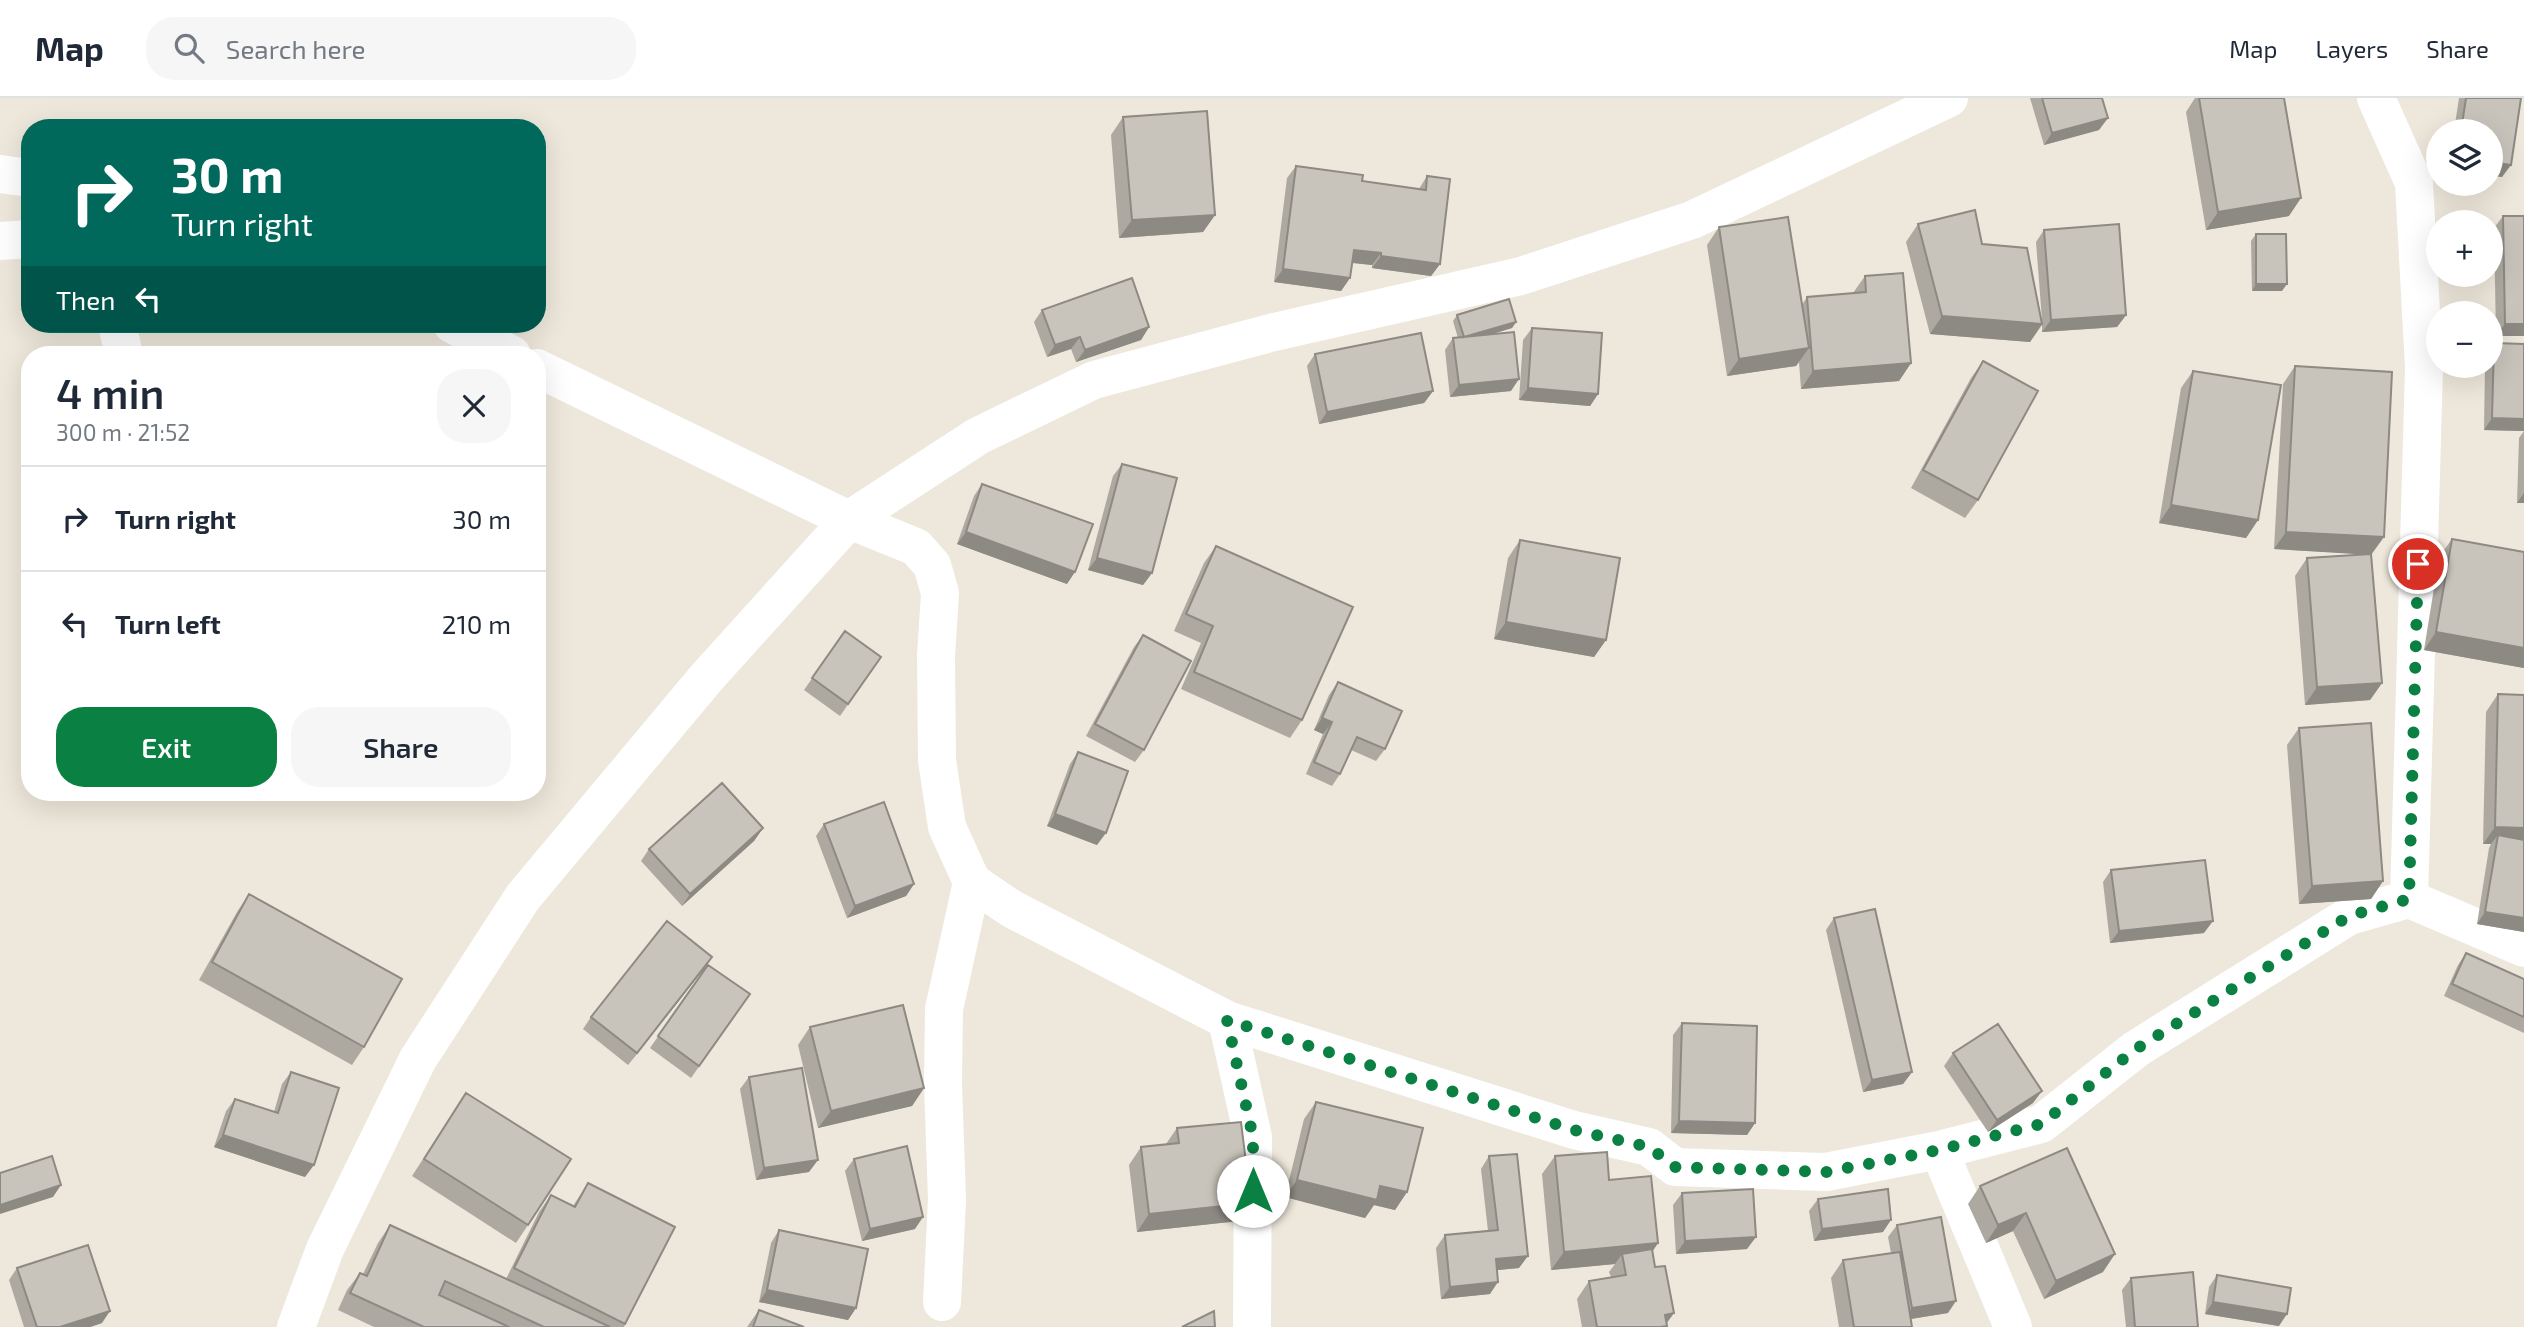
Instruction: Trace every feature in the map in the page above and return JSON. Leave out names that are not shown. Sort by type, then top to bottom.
[{"type":"street","points":[[296,1327],[325,1249],[418,1059],[523,897],[707,677],[849,520],[978,436],[1094,380],[1270,333],[1521,276],[1692,220],[1949,98]]},
{"type":"street","points":[[2376,98],[2414,183],[2424,368],[2409,899]]},
{"type":"street","points":[[0,174],[21,177]]},
{"type":"street","points":[[0,241],[21,240]]},
{"type":"street","points":[[469,333],[495,346]]},
{"type":"street","points":[[546,372],[849,520],[916,547],[932,565],[940,593],[936,656],[937,760],[947,827],[972,882],[1012,909],[1227,1020],[1574,1130],[1649,1147],[1675,1167],[1826,1172],[1939,1150],[2041,1124],[2136,1049],[2349,916],[2409,899],[2524,948]]},
{"type":"street","points":[[942,1302],[947,1200],[943,1084],[944,1009],[972,882]]},
{"type":"street","points":[[1227,1020],[1253,1137],[1252,1327]]},
{"type":"street","points":[[1939,1150],[2013,1327]]},
{"type":"building","points":[[2042,98],[2102,98],[2108,118],[2052,133]]},
{"type":"building","points":[[2199,98],[2284,98],[2301,198],[2218,212]]},
{"type":"building","points":[[2466,98],[2521,98],[2511,165],[2503,164],[2503,119],[2463,119]]},
{"type":"building","points":[[1207,111],[1215,215],[1132,220],[1123,117]]},
{"type":"building","points":[[1296,166],[1363,175],[1362,181],[1426,190],[1427,176],[1450,179],[1440,264],[1354,250],[1350,278],[1283,269]]},
{"type":"building","points":[[1975,210],[1982,244],[2027,248],[2042,324],[1942,316],[1918,224]]},
{"type":"building","points":[[2503,216],[2524,216],[2524,324],[2505,324]]},
{"type":"building","points":[[1788,217],[1809,348],[1739,359],[1719,227]]},
{"type":"building","points":[[2119,224],[2126,315],[2051,320],[2044,230]]},
{"type":"building","points":[[2256,234],[2286,234],[2287,284],[2256,284]]},
{"type":"building","points":[[1903,273],[1911,363],[1813,371],[1807,297],[1866,292],[1865,276]]},
{"type":"building","points":[[1132,278],[1149,327],[1085,350],[1080,337],[1055,345],[1042,310]]},
{"type":"building","points":[[1509,299],[1516,322],[1464,337],[1457,315]]},
{"type":"building","points":[[1532,328],[1602,333],[1598,394],[1528,388]]},
{"type":"building","points":[[1514,332],[1519,379],[1459,385],[1453,338]]},
{"type":"building","points":[[1421,333],[1433,391],[1327,412],[1315,354]]},
{"type":"building","points":[[2503,343],[2524,344],[2524,419],[2492,418],[2493,378],[2503,378]]},
{"type":"building","points":[[1983,361],[2038,391],[1978,500],[1923,470]]},
{"type":"building","points":[[2295,366],[2392,372],[2384,537],[2286,532]]},
{"type":"building","points":[[2193,371],[2281,385],[2258,520],[2171,505]]},
{"type":"building","points":[[1122,464],[1177,478],[1152,573],[1097,558]]},
{"type":"building","points":[[982,484],[1093,524],[1075,572],[966,532]]},
{"type":"building","points":[[2452,539],[2524,552],[2524,648],[2436,632]]},
{"type":"building","points":[[1520,540],[1620,558],[1606,640],[1506,622]]},
{"type":"building","points":[[1216,546],[1353,607],[1302,720],[1194,672],[1213,626],[1186,614]]},
{"type":"building","points":[[2371,554],[2382,683],[2317,687],[2307,558]]},
{"type":"building","points":[[845,631],[881,657],[848,704],[812,678]]},
{"type":"building","points":[[1143,635],[1191,661],[1144,750],[1095,724]]},
{"type":"building","points":[[1338,682],[1402,711],[1385,749],[1357,737],[1340,774],[1314,762],[1332,722],[1322,718]]},
{"type":"building","points":[[2498,694],[2524,695],[2524,828],[2495,827]]},
{"type":"building","points":[[2371,723],[2383,881],[2312,886],[2299,728]]},
{"type":"building","points":[[1078,752],[1128,771],[1106,833],[1055,814]]},
{"type":"building","points":[[722,783],[763,828],[690,894],[649,849]]},
{"type":"building","points":[[884,802],[914,884],[855,906],[824,824]]},
{"type":"building","points":[[2498,835],[2524,840],[2524,918],[2485,912]]},
{"type":"building","points":[[2205,860],[2213,921],[2119,931],[2111,870]]},
{"type":"building","points":[[249,894],[402,979],[364,1047],[212,962]]},
{"type":"building","points":[[1875,909],[1912,1072],[1872,1080],[1834,918]]},
{"type":"building","points":[[667,921],[712,957],[637,1053],[591,1017]]},
{"type":"building","points":[[2466,953],[2524,979],[2524,1017],[2452,984]]},
{"type":"building","points":[[708,965],[750,994],[699,1066],[658,1036]]},
{"type":"building","points":[[903,1005],[924,1088],[831,1111],[810,1027]]},
{"type":"building","points":[[1682,1023],[1757,1026],[1755,1123],[1679,1121]]},
{"type":"building","points":[[1998,1024],[2042,1091],[1997,1120],[1953,1053]]},
{"type":"building","points":[[802,1068],[818,1160],[764,1168],[749,1077]]},
{"type":"building","points":[[291,1072],[339,1088],[314,1165],[223,1135],[235,1099],[278,1113]]},
{"type":"building","points":[[466,1093],[571,1159],[528,1225],[424,1159]]},
{"type":"building","points":[[1316,1102],[1423,1128],[1407,1192],[1380,1186],[1377,1200],[1297,1180]]},
{"type":"building","points":[[1241,1122],[1251,1203],[1149,1214],[1141,1147],[1179,1143],[1177,1128]]},
{"type":"building","points":[[907,1146],[923,1217],[870,1229],[854,1159]]},
{"type":"building","points":[[2067,1148],[2115,1254],[2056,1281],[2026,1213],[1998,1225],[1980,1186]]},
{"type":"building","points":[[1607,1152],[1609,1180],[1651,1176],[1658,1243],[1564,1252],[1555,1156]]},
{"type":"building","points":[[1517,1154],[1528,1256],[1496,1259],[1498,1282],[1450,1287],[1445,1235],[1498,1230],[1489,1156]]},
{"type":"building","points":[[52,1156],[61,1185],[0,1205],[0,1173]]},
{"type":"building","points":[[588,1183],[675,1227],[625,1324],[514,1268],[551,1195],[575,1207]]},
{"type":"building","points":[[1753,1189],[1756,1237],[1685,1241],[1682,1193]]},
{"type":"building","points":[[1888,1189],[1891,1220],[1822,1229],[1818,1199]]},
{"type":"building","points":[[1941,1217],[1956,1301],[1912,1308],[1897,1225]]},
{"type":"building","points":[[390,1225],[610,1327],[544,1327],[445,1281],[439,1295],[509,1327],[424,1327],[350,1293],[360,1273],[367,1276]]},
{"type":"building","points":[[779,1230],[868,1249],[856,1308],[767,1290]]},
{"type":"building","points":[[88,1245],[110,1311],[60,1327],[37,1327],[17,1268]]},
{"type":"building","points":[[1652,1249],[1655,1267],[1665,1266],[1674,1313],[1665,1315],[1667,1326],[1597,1327],[1589,1281],[1626,1275],[1622,1254]]},
{"type":"building","points":[[1900,1252],[1912,1327],[1854,1327],[1843,1260]]},
{"type":"building","points":[[2193,1272],[2198,1327],[2135,1327],[2131,1278]]},
{"type":"building","points":[[2217,1275],[2291,1288],[2287,1314],[2213,1302]]},
{"type":"building","points":[[759,1310],[804,1327],[753,1327]]},
{"type":"building","points":[[1214,1311],[1215,1327],[1182,1327]]},
{"type":"route","points":[[1253,1191],[1253,1137],[1227,1020],[1574,1130],[1649,1147],[1675,1167],[1826,1172],[1939,1150],[2041,1124],[2136,1049],[2349,916],[2409,899],[2418,564]]}]
